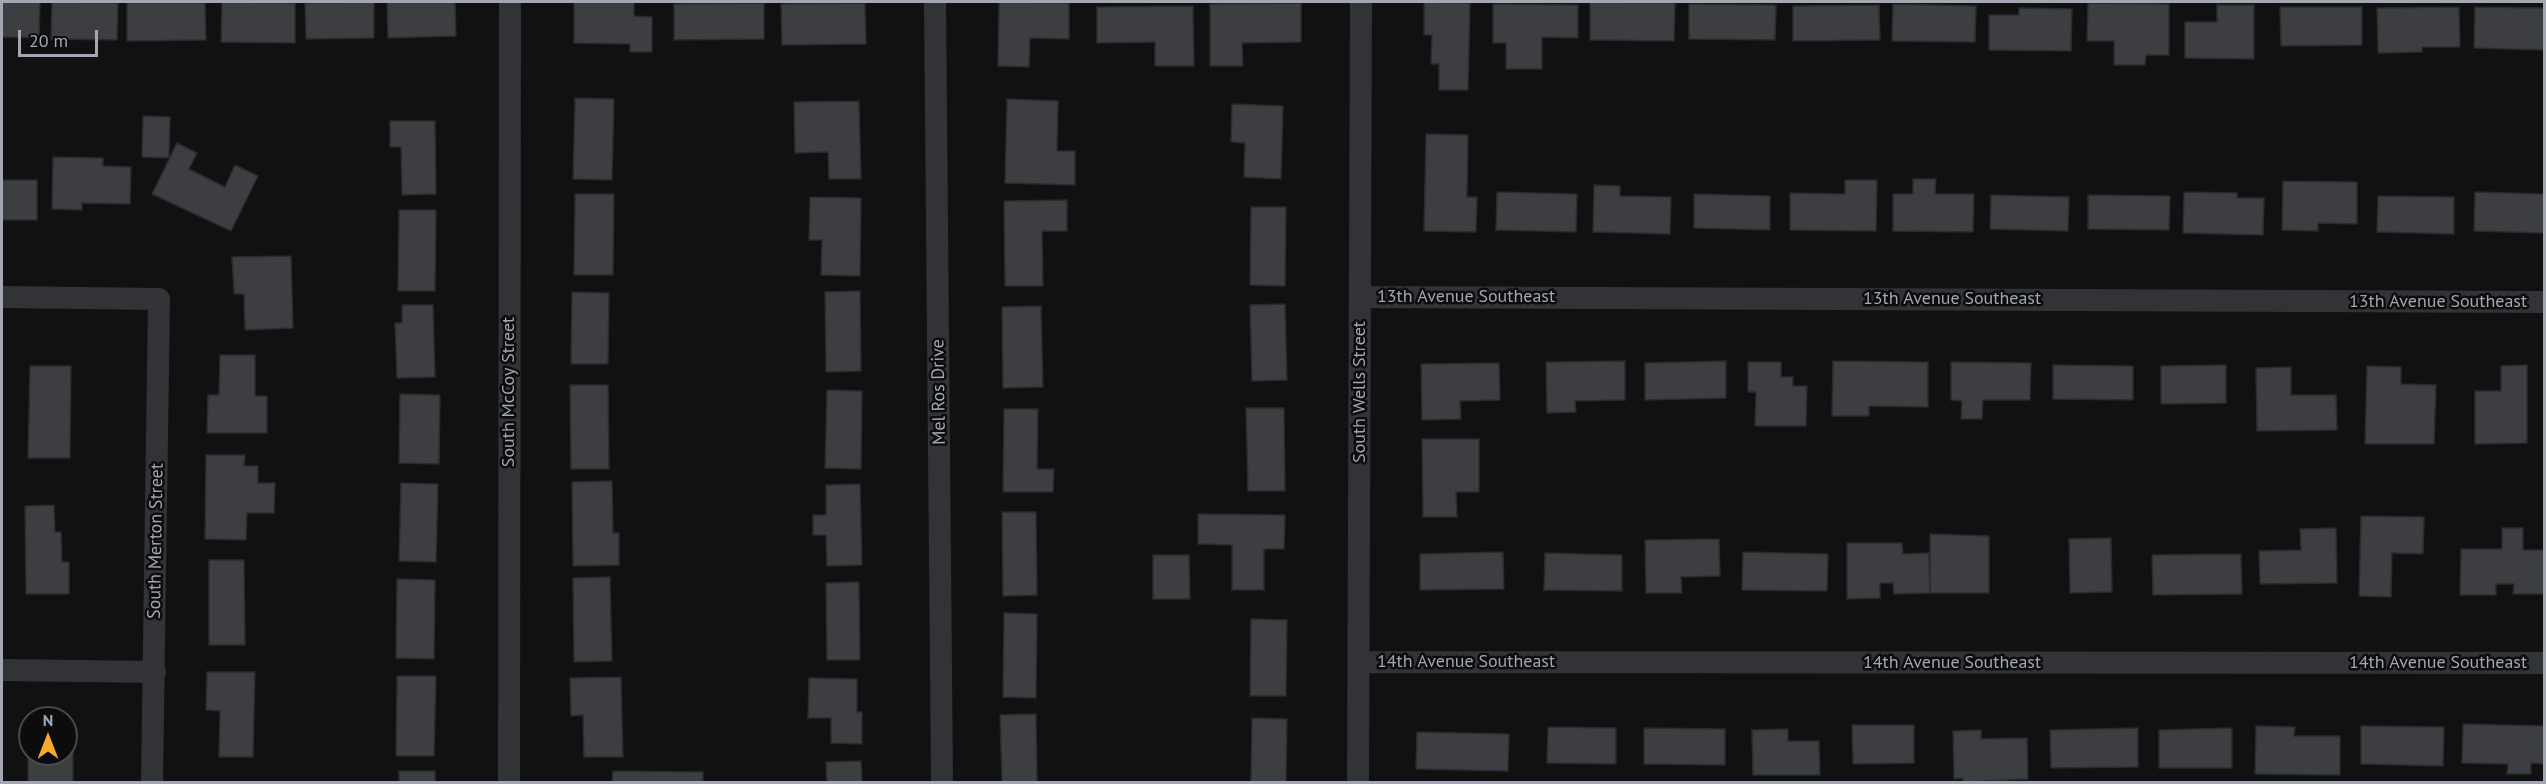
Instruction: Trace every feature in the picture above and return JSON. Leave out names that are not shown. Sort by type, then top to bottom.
[{"type":"street","name":"South McCoy Street","points":[[509,783],[510,2]]},
{"type":"street","name":"Mel Ros Drive","points":[[935,2],[942,783]]},
{"type":"street","name":"South Wells Street","points":[[1358,783],[1361,2]]},
{"type":"street","name":"South Merton Street","points":[[2,297],[159,299],[152,783]]},
{"type":"street","name":"13th Avenue Southeast","points":[[1360,297],[2544,302]]},
{"type":"street","name":"14th Avenue Southeast","points":[[1359,662],[2544,663]]},
{"type":"street","points":[[2,670],[155,672]]},
{"type":"building","points":[[2,2],[40,2],[39,38],[2,37]]},
{"type":"building","points":[[52,2],[118,3],[117,40],[51,39]]},
{"type":"building","points":[[222,2],[295,3],[295,43],[221,42]]},
{"type":"building","points":[[374,2],[374,38],[306,39],[305,3]]},
{"type":"building","points":[[387,2],[455,2],[456,36],[388,38]]},
{"type":"building","points":[[574,2],[634,2],[634,16],[652,17],[652,52],[630,52],[630,44],[574,43]]},
{"type":"building","points":[[999,2],[1069,3],[1069,39],[1030,38],[1029,67],[998,66]]},
{"type":"building","points":[[1424,2],[1470,3],[1468,90],[1439,90],[1439,64],[1431,64],[1432,35],[1424,35]]},
{"type":"building","points":[[1590,2],[1675,3],[1674,41],[1590,40]]},
{"type":"building","points":[[127,3],[205,3],[206,40],[127,41]]},
{"type":"building","points":[[764,3],[764,39],[674,40],[674,4]]},
{"type":"building","points":[[865,3],[866,44],[782,45],[781,4]]},
{"type":"building","points":[[1301,3],[1301,42],[1242,43],[1243,66],[1210,66],[1210,4]]},
{"type":"building","points":[[2088,3],[2169,4],[2169,55],[2146,55],[2145,65],[2114,65],[2114,41],[2087,41]]},
{"type":"building","points":[[1493,4],[1578,5],[1578,38],[1542,37],[1542,69],[1506,69],[1506,43],[1493,43]]},
{"type":"building","points":[[1689,4],[1776,5],[1775,40],[1689,39]]},
{"type":"building","points":[[1893,4],[1976,6],[1975,42],[1892,41]]},
{"type":"building","points":[[1879,5],[1880,40],[1793,41],[1793,6]]},
{"type":"building","points":[[2217,5],[2254,5],[2254,59],[2185,58],[2185,22],[2217,22]]},
{"type":"building","points":[[1193,6],[1194,66],[1155,66],[1155,42],[1097,43],[1097,7]]},
{"type":"building","points":[[2280,7],[2362,7],[2362,45],[2281,46]]},
{"type":"building","points":[[2459,7],[2460,47],[2422,47],[2422,52],[2378,53],[2377,8]]},
{"type":"building","points":[[2475,7],[2544,8],[2544,50],[2474,48]]},
{"type":"building","points":[[2019,8],[2072,9],[2071,51],[1989,50],[1989,15],[2019,15]]},
{"type":"building","points":[[575,98],[614,99],[612,180],[573,179]]},
{"type":"building","points":[[1007,99],[1058,101],[1057,151],[1075,151],[1075,185],[1005,183]]},
{"type":"building","points":[[859,101],[861,179],[829,179],[828,152],[795,153],[794,102]]},
{"type":"building","points":[[1232,104],[1283,106],[1281,179],[1244,177],[1245,143],[1231,142]]},
{"type":"building","points":[[143,116],[170,117],[169,158],[142,157]]},
{"type":"building","points":[[390,121],[435,121],[436,194],[402,195],[401,147],[390,147]]},
{"type":"building","points":[[1426,134],[1468,135],[1467,197],[1477,197],[1476,232],[1424,231]]},
{"type":"building","points":[[177,143],[197,153],[189,169],[225,187],[235,165],[258,176],[231,231],[152,194]]},
{"type":"building","points":[[53,157],[103,158],[103,166],[131,167],[130,204],[82,203],[82,210],[52,209]]},
{"type":"building","points":[[1913,179],[1936,179],[1935,194],[1974,194],[1973,232],[1893,231],[1893,194],[1913,194]]},
{"type":"building","points":[[2,180],[37,180],[37,220],[2,220]]},
{"type":"building","points":[[1845,180],[1877,180],[1876,231],[1790,230],[1790,193],[1845,194]]},
{"type":"building","points":[[2283,181],[2357,182],[2357,224],[2318,223],[2318,231],[2282,230]]},
{"type":"building","points":[[1594,185],[1620,186],[1620,196],[1671,197],[1670,234],[1593,232]]},
{"type":"building","points":[[1497,192],[1577,194],[1576,232],[1496,230]]},
{"type":"building","points":[[2184,192],[2237,193],[2237,198],[2264,198],[2263,235],[2183,233]]},
{"type":"building","points":[[2475,192],[2544,194],[2544,233],[2474,231]]},
{"type":"building","points":[[575,194],[614,194],[613,275],[574,275]]},
{"type":"building","points":[[1694,194],[1770,196],[1770,230],[1694,228]]},
{"type":"building","points":[[1991,195],[2069,197],[2068,231],[1990,229]]},
{"type":"building","points":[[2088,195],[2170,196],[2169,230],[2088,229]]},
{"type":"building","points":[[2378,196],[2454,197],[2454,234],[2377,232]]},
{"type":"building","points":[[810,197],[861,198],[860,276],[821,275],[822,240],[809,240]]},
{"type":"building","points":[[1067,200],[1067,231],[1042,231],[1043,286],[1005,286],[1004,201]]},
{"type":"building","points":[[1251,207],[1286,207],[1285,286],[1250,285]]},
{"type":"building","points":[[399,210],[436,210],[435,291],[398,291]]},
{"type":"building","points":[[291,256],[293,328],[245,330],[244,294],[234,294],[232,257]]},
{"type":"building","points":[[860,291],[861,371],[826,372],[825,292]]},
{"type":"building","points":[[572,292],[609,293],[608,364],[571,364]]},
{"type":"building","points":[[1285,304],[1287,380],[1252,381],[1250,305]]},
{"type":"building","points":[[402,305],[433,305],[435,377],[397,378],[395,323],[402,323]]},
{"type":"building","points":[[1041,306],[1043,387],[1003,388],[1002,307]]},
{"type":"building","points":[[220,355],[255,355],[255,396],[267,396],[267,433],[207,433],[208,395],[219,395]]},
{"type":"building","points":[[1625,361],[1625,400],[1575,401],[1576,412],[1547,413],[1546,362]]},
{"type":"building","points":[[1726,361],[1726,398],[1645,400],[1645,363]]},
{"type":"building","points":[[1833,361],[1928,362],[1928,407],[1869,406],[1869,416],[1832,416]]},
{"type":"building","points":[[1748,362],[1781,362],[1781,377],[1793,377],[1793,386],[1807,386],[1806,426],[1755,426],[1756,392],[1748,392]]},
{"type":"building","points":[[1951,362],[2031,363],[2030,400],[1983,400],[1982,419],[1961,419],[1962,401],[1951,400]]},
{"type":"building","points":[[1499,363],[1500,400],[1460,401],[1461,419],[1422,420],[1421,364]]},
{"type":"building","points":[[2053,365],[2133,366],[2133,400],[2053,399]]},
{"type":"building","points":[[2226,365],[2226,403],[2161,404],[2161,366]]},
{"type":"building","points":[[2527,365],[2527,443],[2475,444],[2475,391],[2501,391],[2501,366]]},
{"type":"building","points":[[30,366],[71,366],[70,458],[28,458]]},
{"type":"building","points":[[2367,366],[2401,367],[2401,384],[2436,385],[2434,444],[2365,444]]},
{"type":"building","points":[[2291,367],[2291,395],[2336,395],[2337,430],[2257,431],[2256,368]]},
{"type":"building","points":[[570,385],[608,385],[609,469],[571,469]]},
{"type":"building","points":[[827,390],[862,391],[861,469],[825,468]]},
{"type":"building","points":[[400,394],[440,395],[439,464],[399,463]]},
{"type":"building","points":[[1246,408],[1284,408],[1285,491],[1248,491]]},
{"type":"building","points":[[1004,409],[1038,409],[1037,469],[1054,469],[1053,492],[1003,492]]},
{"type":"building","points":[[1422,439],[1479,439],[1479,492],[1456,492],[1457,517],[1423,517]]},
{"type":"building","points":[[206,455],[245,455],[244,466],[258,466],[258,483],[275,483],[274,513],[247,513],[246,540],[205,539]]},
{"type":"building","points":[[612,481],[613,533],[619,533],[619,565],[573,566],[572,482]]},
{"type":"building","points":[[401,483],[438,484],[436,562],[399,561]]},
{"type":"building","points":[[860,484],[862,565],[827,566],[826,535],[813,535],[813,515],[826,515],[826,485]]},
{"type":"building","points":[[54,505],[55,532],[61,532],[62,562],[69,562],[69,594],[26,594],[25,506]]},
{"type":"building","points":[[1002,512],[1036,512],[1037,595],[1003,596]]},
{"type":"building","points":[[1198,514],[1285,515],[1284,549],[1264,549],[1264,590],[1232,590],[1232,545],[1198,544]]},
{"type":"building","points":[[2361,516],[2424,517],[2423,554],[2392,553],[2391,597],[2359,596]]},
{"type":"building","points":[[2336,528],[2337,583],[2260,584],[2259,551],[2301,550],[2300,529]]},
{"type":"building","points":[[2502,528],[2523,528],[2523,550],[2544,550],[2544,594],[2513,594],[2514,584],[2496,584],[2496,595],[2460,595],[2461,549],[2502,549]]},
{"type":"building","points":[[1930,534],[1989,536],[1989,593],[1930,593]]},
{"type":"building","points":[[2111,538],[2112,592],[2070,593],[2069,539]]},
{"type":"building","points":[[1719,539],[1720,576],[1681,577],[1682,593],[1646,593],[1645,540]]},
{"type":"building","points":[[1847,543],[1902,543],[1903,554],[1929,553],[1930,593],[1894,594],[1893,583],[1880,583],[1880,598],[1847,599]]},
{"type":"building","points":[[1503,552],[1504,589],[1420,590],[1420,554]]},
{"type":"building","points":[[1743,552],[1828,554],[1827,591],[1742,590]]},
{"type":"building","points":[[1545,553],[1622,555],[1622,591],[1544,590]]},
{"type":"building","points":[[2241,554],[2242,594],[2153,595],[2152,555]]},
{"type":"building","points":[[1153,555],[1189,555],[1190,599],[1153,599]]},
{"type":"building","points":[[209,560],[244,560],[245,645],[209,645]]},
{"type":"building","points":[[610,577],[612,661],[574,662],[573,578]]},
{"type":"building","points":[[397,579],[435,580],[434,659],[396,658]]},
{"type":"building","points":[[859,582],[860,660],[827,660],[826,583]]},
{"type":"building","points":[[1004,613],[1037,614],[1036,698],[1003,697]]},
{"type":"building","points":[[1251,619],[1287,620],[1286,696],[1250,696]]},
{"type":"building","points":[[207,672],[255,672],[253,757],[219,757],[220,711],[206,710]]},
{"type":"building","points":[[397,676],[436,676],[434,756],[396,756]]},
{"type":"building","points":[[621,677],[623,757],[584,757],[583,715],[571,716],[570,678]]},
{"type":"building","points":[[809,678],[857,679],[857,712],[862,712],[862,744],[831,743],[831,718],[808,718]]},
{"type":"building","points":[[1036,714],[1037,782],[1002,782],[1000,715]]},
{"type":"building","points":[[1252,718],[1287,719],[1286,782],[1251,782]]},
{"type":"building","points":[[2463,724],[2544,726],[2544,764],[2531,763],[2531,774],[2507,774],[2508,764],[2462,763]]},
{"type":"building","points":[[1852,725],[1914,725],[1914,763],[1853,764]]},
{"type":"building","points":[[2256,726],[2295,727],[2294,736],[2340,736],[2340,775],[2255,774]]},
{"type":"building","points":[[2361,726],[2444,727],[2443,766],[2361,764]]},
{"type":"building","points":[[1548,727],[1616,728],[1616,764],[1547,763]]},
{"type":"building","points":[[1644,728],[1725,729],[1725,765],[1644,764]]},
{"type":"building","points":[[2138,728],[2138,767],[2051,768],[2050,730]]},
{"type":"building","points":[[2232,728],[2232,768],[2159,768],[2159,730]]},
{"type":"building","points":[[1788,729],[1788,741],[1819,741],[1820,775],[1753,775],[1752,730]]},
{"type":"building","points":[[1981,730],[1981,739],[2027,738],[2028,779],[1963,782],[1963,778],[1954,779],[1953,731]]},
{"type":"building","points":[[1417,732],[1509,734],[1508,771],[1416,769]]},
{"type":"building","points":[[861,761],[862,782],[827,782],[826,762]]},
{"type":"building","points":[[28,766],[73,766],[73,782],[28,782]]},
{"type":"building","points":[[399,771],[435,771],[435,782],[399,782]]},
{"type":"building","points":[[613,771],[703,772],[703,782],[612,782]]}]
